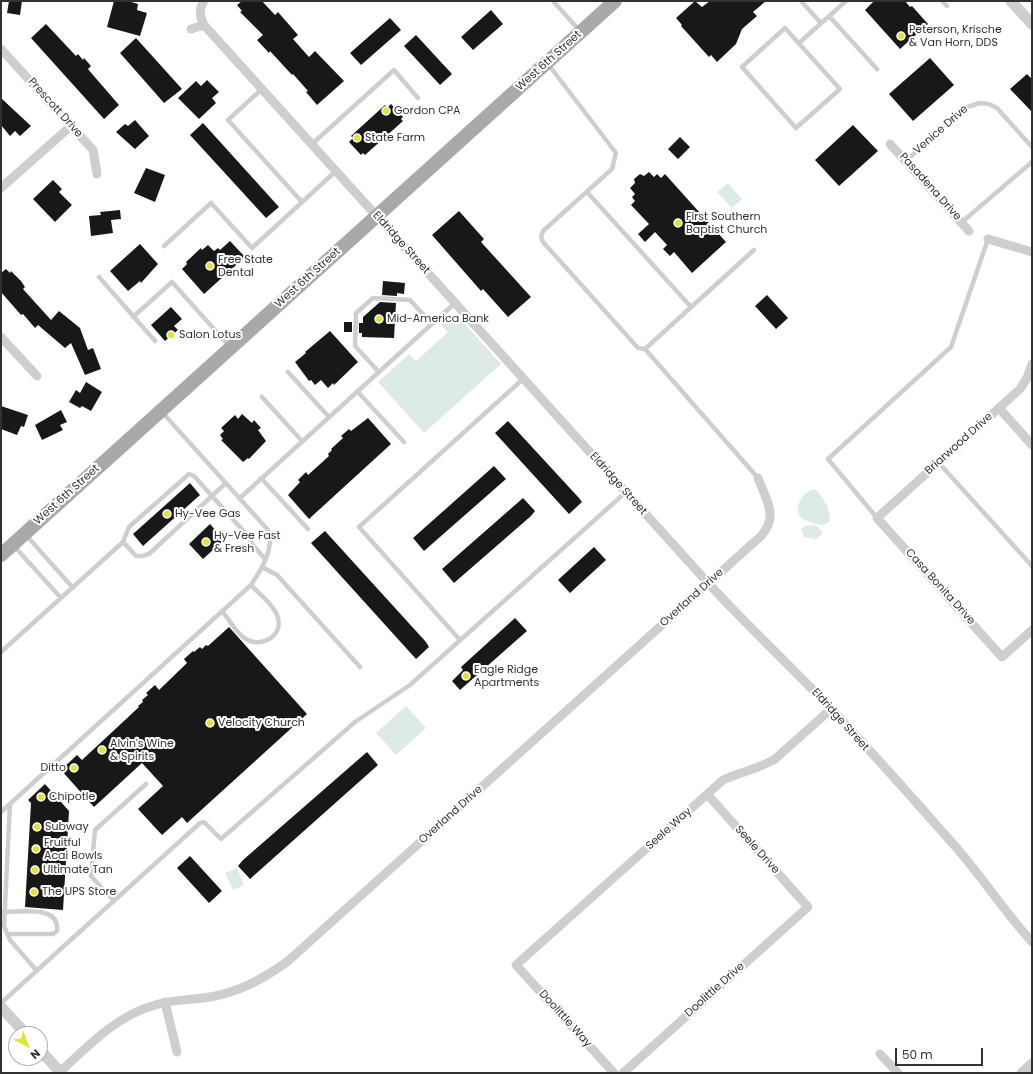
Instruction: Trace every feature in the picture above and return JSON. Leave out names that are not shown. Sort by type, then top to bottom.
[{"type":"main road","name":"West 6th Street","points":[[1,555],[615,1]]},
{"type":"street","points":[[191,29],[204,25],[200,18],[199,9],[204,1]]},
{"type":"street","points":[[1011,1],[1032,24]]},
{"type":"street","name":"Eldridge Street","points":[[204,25],[708,583],[831,709],[979,874],[1009,915],[1032,942]]},
{"type":"street","name":"Prescott Drive","points":[[1,49],[93,150],[96,174]]},
{"type":"street","points":[[1,188],[70,126]]},
{"type":"street","name":"Pasadena Drive","points":[[890,144],[969,230]]},
{"type":"street","points":[[988,239],[1032,252]]},
{"type":"street","points":[[1,337],[37,376]]},
{"type":"street","name":"Briarwood Drive","points":[[877,518],[1020,389],[1027,378],[1032,364]]},
{"type":"street","points":[[999,408],[1032,445]]},
{"type":"street","name":"Overland Drive","points":[[60,1073],[115,1024],[145,1008],[165,1002],[231,993],[257,982],[288,961],[767,529],[771,520],[770,514],[758,478]]},
{"type":"street","name":"Casa Bonita Drive","points":[[877,518],[1002,657],[1032,630]]},
{"type":"street","name":"Seele Way","points":[[516,965],[723,780],[735,774],[764,765],[775,759],[831,709]]},
{"type":"street","name":"Seele Drive","points":[[707,794],[808,907]]},
{"type":"street","name":"Doolittle Drive","points":[[623,1073],[808,907]]},
{"type":"street","name":"Doolittle Way","points":[[516,965],[614,1073]]},
{"type":"street","points":[[165,1002],[178,1052]]},
{"type":"street","points":[[1,1007],[19,1026]]},
{"type":"street","points":[[880,1054],[898,1073]]},
{"type":"street","points":[[48,1059],[60,1073]]},
{"type":"street","points":[[1022,1073],[1032,1064]]},
{"type":"lane","points":[[553,1],[581,32]]},
{"type":"lane","points":[[801,1],[821,23]]},
{"type":"lane","points":[[799,44],[846,1]]},
{"type":"lane","points":[[942,1],[947,6]]},
{"type":"lane","points":[[829,16],[877,69]]},
{"type":"lane","points":[[785,28],[799,44],[840,89],[796,128],[742,67],[785,28]]},
{"type":"lane","points":[[546,63],[616,153],[612,169],[543,232],[541,237],[543,242],[638,348],[644,349],[758,478]]},
{"type":"lane","points":[[312,144],[394,70],[418,98]]},
{"type":"lane","points":[[262,89],[228,120],[302,202]]},
{"type":"lane","name":"Venice Drive","points":[[906,161],[964,108],[980,103],[989,104],[997,108],[1032,147]]},
{"type":"lane","points":[[962,222],[1032,162]]},
{"type":"lane","points":[[164,246],[211,203],[252,248],[336,171]]},
{"type":"lane","points":[[587,192],[691,307]]},
{"type":"lane","points":[[877,518],[828,459],[951,347],[988,239]]},
{"type":"lane","points":[[644,349],[754,250]]},
{"type":"lane","points":[[99,278],[155,341]]},
{"type":"lane","points":[[133,317],[172,282],[231,348]]},
{"type":"lane","points":[[379,372],[355,346],[356,313],[373,298],[410,300],[432,324]]},
{"type":"lane","points":[[240,498],[455,303]]},
{"type":"lane","points":[[288,372],[328,417]]},
{"type":"lane","points":[[460,640],[359,527],[523,379]]},
{"type":"lane","points":[[357,391],[404,442]]},
{"type":"lane","points":[[262,397],[302,442]]},
{"type":"lane","points":[[1,812],[251,585],[265,559],[271,537],[268,530],[161,411]]},
{"type":"lane","points":[[938,462],[1032,566]]},
{"type":"lane","points":[[1,652],[123,542],[128,527],[189,474],[194,476],[248,536],[252,544],[265,559]]},
{"type":"lane","points":[[262,478],[308,529]]},
{"type":"lane","points":[[123,542],[136,556],[149,554],[226,483]]},
{"type":"lane","points":[[1,1003],[200,823],[204,822],[208,825],[221,839],[355,722],[410,685],[626,492]]},
{"type":"lane","points":[[24,534],[73,588]]},
{"type":"lane","points":[[13,544],[61,598]]},
{"type":"lane","points":[[262,566],[276,575],[360,667]]},
{"type":"lane","points":[[222,611],[244,638],[250,642],[257,643],[271,639],[278,626],[278,618],[274,610],[251,585]]},
{"type":"lane","points":[[114,901],[91,876],[95,830],[146,784]]},
{"type":"lane","points":[[10,804],[3,908],[4,926],[10,940],[37,971]]},
{"type":"lane","points":[[3,908],[51,914],[56,919],[57,931],[53,934],[7,934]]},
{"type":"shaded area","points":[[728,183],[742,199],[732,208],[717,192]]},
{"type":"shaded area","points":[[450,319],[462,321],[501,364],[424,433],[378,382],[409,354],[416,361],[448,332],[441,325]]},
{"type":"shaded area","points":[[814,489],[820,494],[828,509],[830,519],[829,522],[823,525],[804,520],[798,512],[799,504],[803,496],[810,490]]},
{"type":"shaded area","points":[[805,526],[817,526],[823,533],[816,539],[804,537],[801,529]]},
{"type":"shaded area","points":[[406,706],[426,728],[396,755],[376,733]]},
{"type":"shaded area","points":[[237,868],[244,885],[233,890],[225,873]]},
{"type":"building","points":[[9,1],[22,1],[20,15],[7,13]]},
{"type":"building","points":[[114,1],[128,1],[138,4],[137,10],[147,13],[140,36],[107,27]]},
{"type":"building","points":[[242,1],[262,1],[275,15],[278,12],[298,35],[293,39],[309,57],[315,51],[344,81],[317,105],[306,92],[308,91],[293,74],[292,75],[270,51],[269,53],[257,40],[263,35],[240,12],[242,11],[237,5]]},
{"type":"building","points":[[695,1],[702,7],[710,1],[766,1],[753,12],[757,16],[742,29],[736,44],[717,62],[711,55],[709,57],[681,26],[682,25],[676,18]]},
{"type":"building","name":"Peterson, Krische & Van Horn, DDS","points":[[874,1],[905,1],[910,7],[912,6],[928,24],[900,49],[865,10]]},
{"type":"building","points":[[491,10],[503,24],[473,50],[461,37]]},
{"type":"building","points":[[390,18],[401,30],[361,65],[350,53]]},
{"type":"building","points":[[46,24],[76,56],[78,54],[83,60],[84,58],[91,66],[88,69],[119,105],[104,119],[31,38]]},
{"type":"building","points":[[416,35],[452,74],[440,85],[404,46]]},
{"type":"building","points":[[136,38],[182,89],[164,103],[120,53]]},
{"type":"building","points":[[930,58],[954,85],[913,121],[889,94]]},
{"type":"building","points":[[1027,74],[1032,79],[1032,112],[1010,89]]},
{"type":"building","points":[[207,80],[219,92],[212,98],[216,103],[199,119],[178,98],[196,81],[201,86]]},
{"type":"building","points":[[1,98],[31,126],[20,136],[15,131],[10,136],[1,125]]},
{"type":"building","points":[[391,104],[403,117],[401,119],[403,121],[365,155],[363,153],[361,155],[349,142],[353,138],[351,136],[385,105],[387,108]]},
{"type":"building","points":[[135,120],[149,136],[135,149],[116,132],[125,124],[128,126]]},
{"type":"building","points":[[203,123],[279,207],[266,218],[190,135]]},
{"type":"building","points":[[853,125],[878,151],[839,186],[815,160]]},
{"type":"building","points":[[680,137],[690,147],[678,159],[668,149]]},
{"type":"building","points":[[146,168],[165,175],[155,202],[134,193]]},
{"type":"building","name":"First Southern Baptist Church","points":[[649,172],[654,177],[657,174],[661,178],[665,174],[726,242],[692,273],[674,252],[670,256],[663,249],[667,245],[655,232],[645,242],[638,234],[649,224],[631,205],[635,201],[632,197],[635,194],[630,188],[635,183],[634,179],[640,174],[644,176]]},
{"type":"building","points":[[53,180],[62,189],[59,192],[72,205],[55,222],[33,199]]},
{"type":"building","points":[[120,210],[121,219],[111,220],[113,233],[91,236],[89,216],[101,215],[100,212]]},
{"type":"building","points":[[459,211],[484,239],[481,242],[531,297],[508,317],[483,289],[481,291],[432,235]]},
{"type":"building","name":"Free State Dental","points":[[230,241],[245,257],[204,294],[182,269],[187,264],[186,262],[201,248],[202,250],[208,245],[214,251],[218,248],[220,250]]},
{"type":"building","points":[[140,244],[158,264],[141,283],[140,281],[128,291],[110,271]]},
{"type":"building","points":[[6,269],[10,273],[11,271],[21,281],[25,287],[23,289],[51,320],[59,311],[80,328],[88,350],[93,348],[101,369],[85,375],[71,343],[65,348],[38,325],[35,328],[23,314],[21,315],[1,292],[1,273]]},
{"type":"building","points":[[383,281],[405,283],[404,294],[397,293],[397,296],[382,295]]},
{"type":"building","points":[[767,295],[788,318],[776,329],[755,306]]},
{"type":"building","name":"Mid-America Bank","points":[[380,302],[396,303],[394,338],[362,337],[362,333],[359,333],[359,323],[363,323],[363,317]]},
{"type":"building","points":[[171,307],[182,319],[174,326],[178,330],[165,341],[151,325]]},
{"type":"building","points":[[344,322],[352,322],[352,332],[344,332]]},
{"type":"building","points":[[330,331],[358,362],[334,385],[333,383],[328,388],[321,380],[315,385],[311,380],[309,381],[295,362]]},
{"type":"building","points":[[86,382],[102,392],[91,411],[82,406],[80,408],[69,402],[76,390],[80,393]]},
{"type":"building","points":[[1,406],[28,415],[24,427],[21,426],[17,435],[1,429]]},
{"type":"building","points":[[61,410],[67,422],[60,425],[63,430],[42,440],[35,425]]},
{"type":"building","points":[[242,414],[252,423],[254,420],[261,428],[258,430],[266,441],[249,459],[248,458],[243,462],[221,440],[223,439],[220,435],[224,431],[221,428],[235,415],[238,419]]},
{"type":"building","points":[[368,418],[391,444],[309,519],[288,495],[300,482],[298,480],[306,472],[308,475],[329,456],[328,454],[332,450],[331,449],[343,438],[341,436],[349,429],[351,431]]},
{"type":"building","points":[[508,421],[582,502],[569,514],[495,433]]},
{"type":"building","points":[[494,466],[506,479],[424,551],[413,538]]},
{"type":"building","name":"Hy-Vee Gas","points":[[190,483],[200,495],[143,546],[133,534]]},
{"type":"building","points":[[523,498],[535,511],[531,516],[454,583],[442,569]]},
{"type":"building","name":"Hy-Vee Fast & Fresh","points":[[210,524],[224,540],[203,559],[189,544]]},
{"type":"building","points":[[325,531],[426,642],[429,647],[416,659],[311,543]]},
{"type":"building","points":[[594,547],[606,560],[570,593],[558,580]]},
{"type":"building","points":[[515,618],[527,631],[460,690],[452,681],[463,670],[461,667]]},
{"type":"building","name":"Velocity Church","points":[[229,627],[307,714],[187,823],[182,817],[162,835],[138,809],[163,786],[142,763],[94,807],[61,770],[77,755],[82,760],[139,707],[138,706],[143,702],[142,700],[148,695],[146,693],[155,685],[159,690],[187,663],[184,659],[200,647],[202,649],[206,645],[208,646]]},
{"type":"building","points":[[367,752],[378,765],[250,879],[238,866],[243,860]]},
{"type":"building","points":[[45,784],[69,811],[63,910],[25,907],[31,803],[28,800]]},
{"type":"building","points":[[190,856],[222,891],[209,903],[177,868]]},
{"type":"place","name":"Peterson, Krische & Van Horn, DDS","points":[[901,36]]},
{"type":"place","name":"Gordon CPA","points":[[386,111]]},
{"type":"place","name":"State Farm","points":[[357,138]]},
{"type":"place","name":"First Southern Baptist Church","points":[[678,223]]},
{"type":"place","name":"Free State Dental","points":[[210,266]]},
{"type":"place","name":"Mid-America Bank","points":[[379,319]]},
{"type":"place","name":"Salon Lotus","points":[[171,335]]},
{"type":"place","name":"Hy-Vee Gas","points":[[167,514]]},
{"type":"place","name":"Hy-Vee Fast & Fresh","points":[[206,542]]},
{"type":"place","name":"Eagle Ridge Apartments","points":[[466,676]]},
{"type":"place","name":"Velocity Church","points":[[210,723]]},
{"type":"place","name":"Alvin's Wine & Spirits","points":[[102,750]]},
{"type":"place","name":"Ditto","points":[[74,768]]},
{"type":"place","name":"Chipotle","points":[[41,797]]},
{"type":"place","name":"Subway","points":[[37,827]]},
{"type":"place","name":"Fruitful Acai Bowls","points":[[36,849]]},
{"type":"place","name":"Ultimate Tan","points":[[35,870]]},
{"type":"place","name":"The UPS Store","points":[[34,892]]}]
